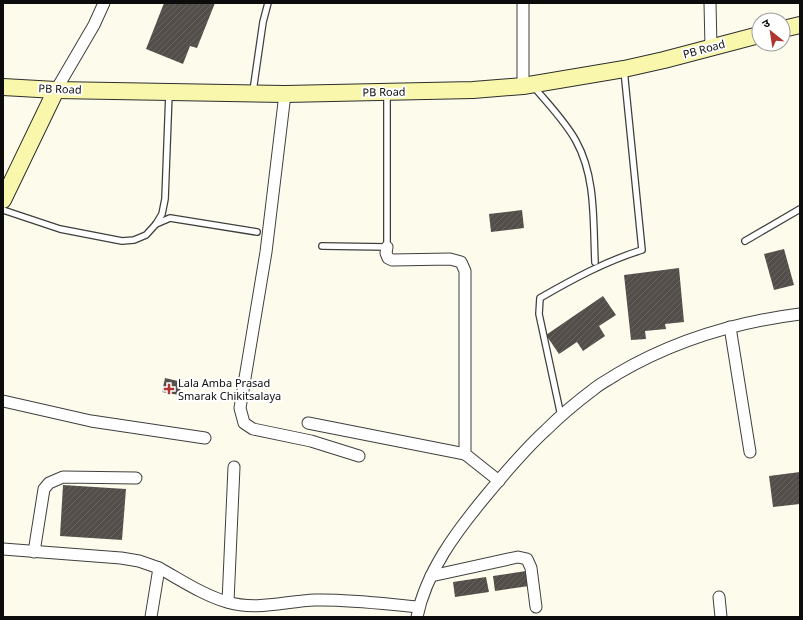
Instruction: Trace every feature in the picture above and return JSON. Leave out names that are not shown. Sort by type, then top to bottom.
[{"type":"street","points":[[3,200],[56,90],[94,25],[104,3]]},
{"type":"street","points":[[523,3],[528,86]]},
{"type":"street","points":[[710,3],[711,47]]},
{"type":"street","name":"PB Road","points":[[3,87],[56,90],[253,94],[473,90],[528,86],[624,69],[751,37]]},
{"type":"street","points":[[285,94],[266,252],[240,408],[241,416],[244,423],[252,429],[310,441],[359,456]]},
{"type":"street","points":[[387,247],[386,253],[388,258],[392,260],[450,259],[460,262],[464,271],[465,454]]},
{"type":"street","points":[[3,549],[121,558],[140,561],[159,568],[205,593],[228,602],[263,606],[309,600],[334,600],[418,612],[434,569],[464,523],[545,430],[596,388],[636,363],[682,343],[730,327],[767,318],[800,314]]},
{"type":"street","points":[[730,327],[750,452]]},
{"type":"street","points":[[3,402],[91,421],[205,438]]},
{"type":"street","points":[[308,423],[465,454],[499,481]]},
{"type":"street","points":[[228,602],[234,467]]},
{"type":"street","points":[[34,552],[44,489],[48,483],[64,477],[136,478]]},
{"type":"street","points":[[432,576],[518,557],[524,557],[527,559],[531,568],[536,607]]},
{"type":"street","points":[[151,617],[159,568]]},
{"type":"street","points":[[719,597],[721,617]]},
{"type":"lane","points":[[253,94],[263,22],[268,3]]},
{"type":"lane","points":[[561,416],[539,314],[540,298],[590,270],[642,250],[624,69]]},
{"type":"lane","points":[[528,86],[575,140],[583,156],[592,198],[595,262]]},
{"type":"lane","points":[[3,210],[60,229],[122,241],[134,240],[146,235],[156,224],[162,214],[170,92]]},
{"type":"lane","points":[[322,246],[387,247],[388,92]]},
{"type":"lane","points":[[745,241],[800,209]]},
{"type":"lane","points":[[156,224],[170,218],[256,232]]},
{"type":"building","points":[[164,3],[215,3],[197,48],[190,46],[183,64],[146,49]]},
{"type":"building","points":[[522,210],[524,228],[491,232],[489,214]]},
{"type":"building","points":[[784,249],[794,285],[774,290],[764,254]]},
{"type":"building","points":[[679,268],[684,322],[665,324],[666,329],[645,331],[646,339],[631,340],[624,275]]},
{"type":"building","points":[[603,296],[616,315],[599,326],[605,336],[583,351],[577,342],[559,354],[546,335]]},
{"type":"building","points":[[165,378],[182,382],[179,395],[162,392]]},
{"type":"building","points":[[800,472],[800,504],[773,507],[769,476]]},
{"type":"building","points":[[63,485],[126,489],[122,540],[60,536]]},
{"type":"building","points":[[526,571],[529,586],[495,591],[493,576]]},
{"type":"building","points":[[486,577],[489,592],[455,597],[453,582]]},
{"type":"place","name":"Lala Amba Prasad Smarak Chikitsalaya","points":[[169,389]]}]
